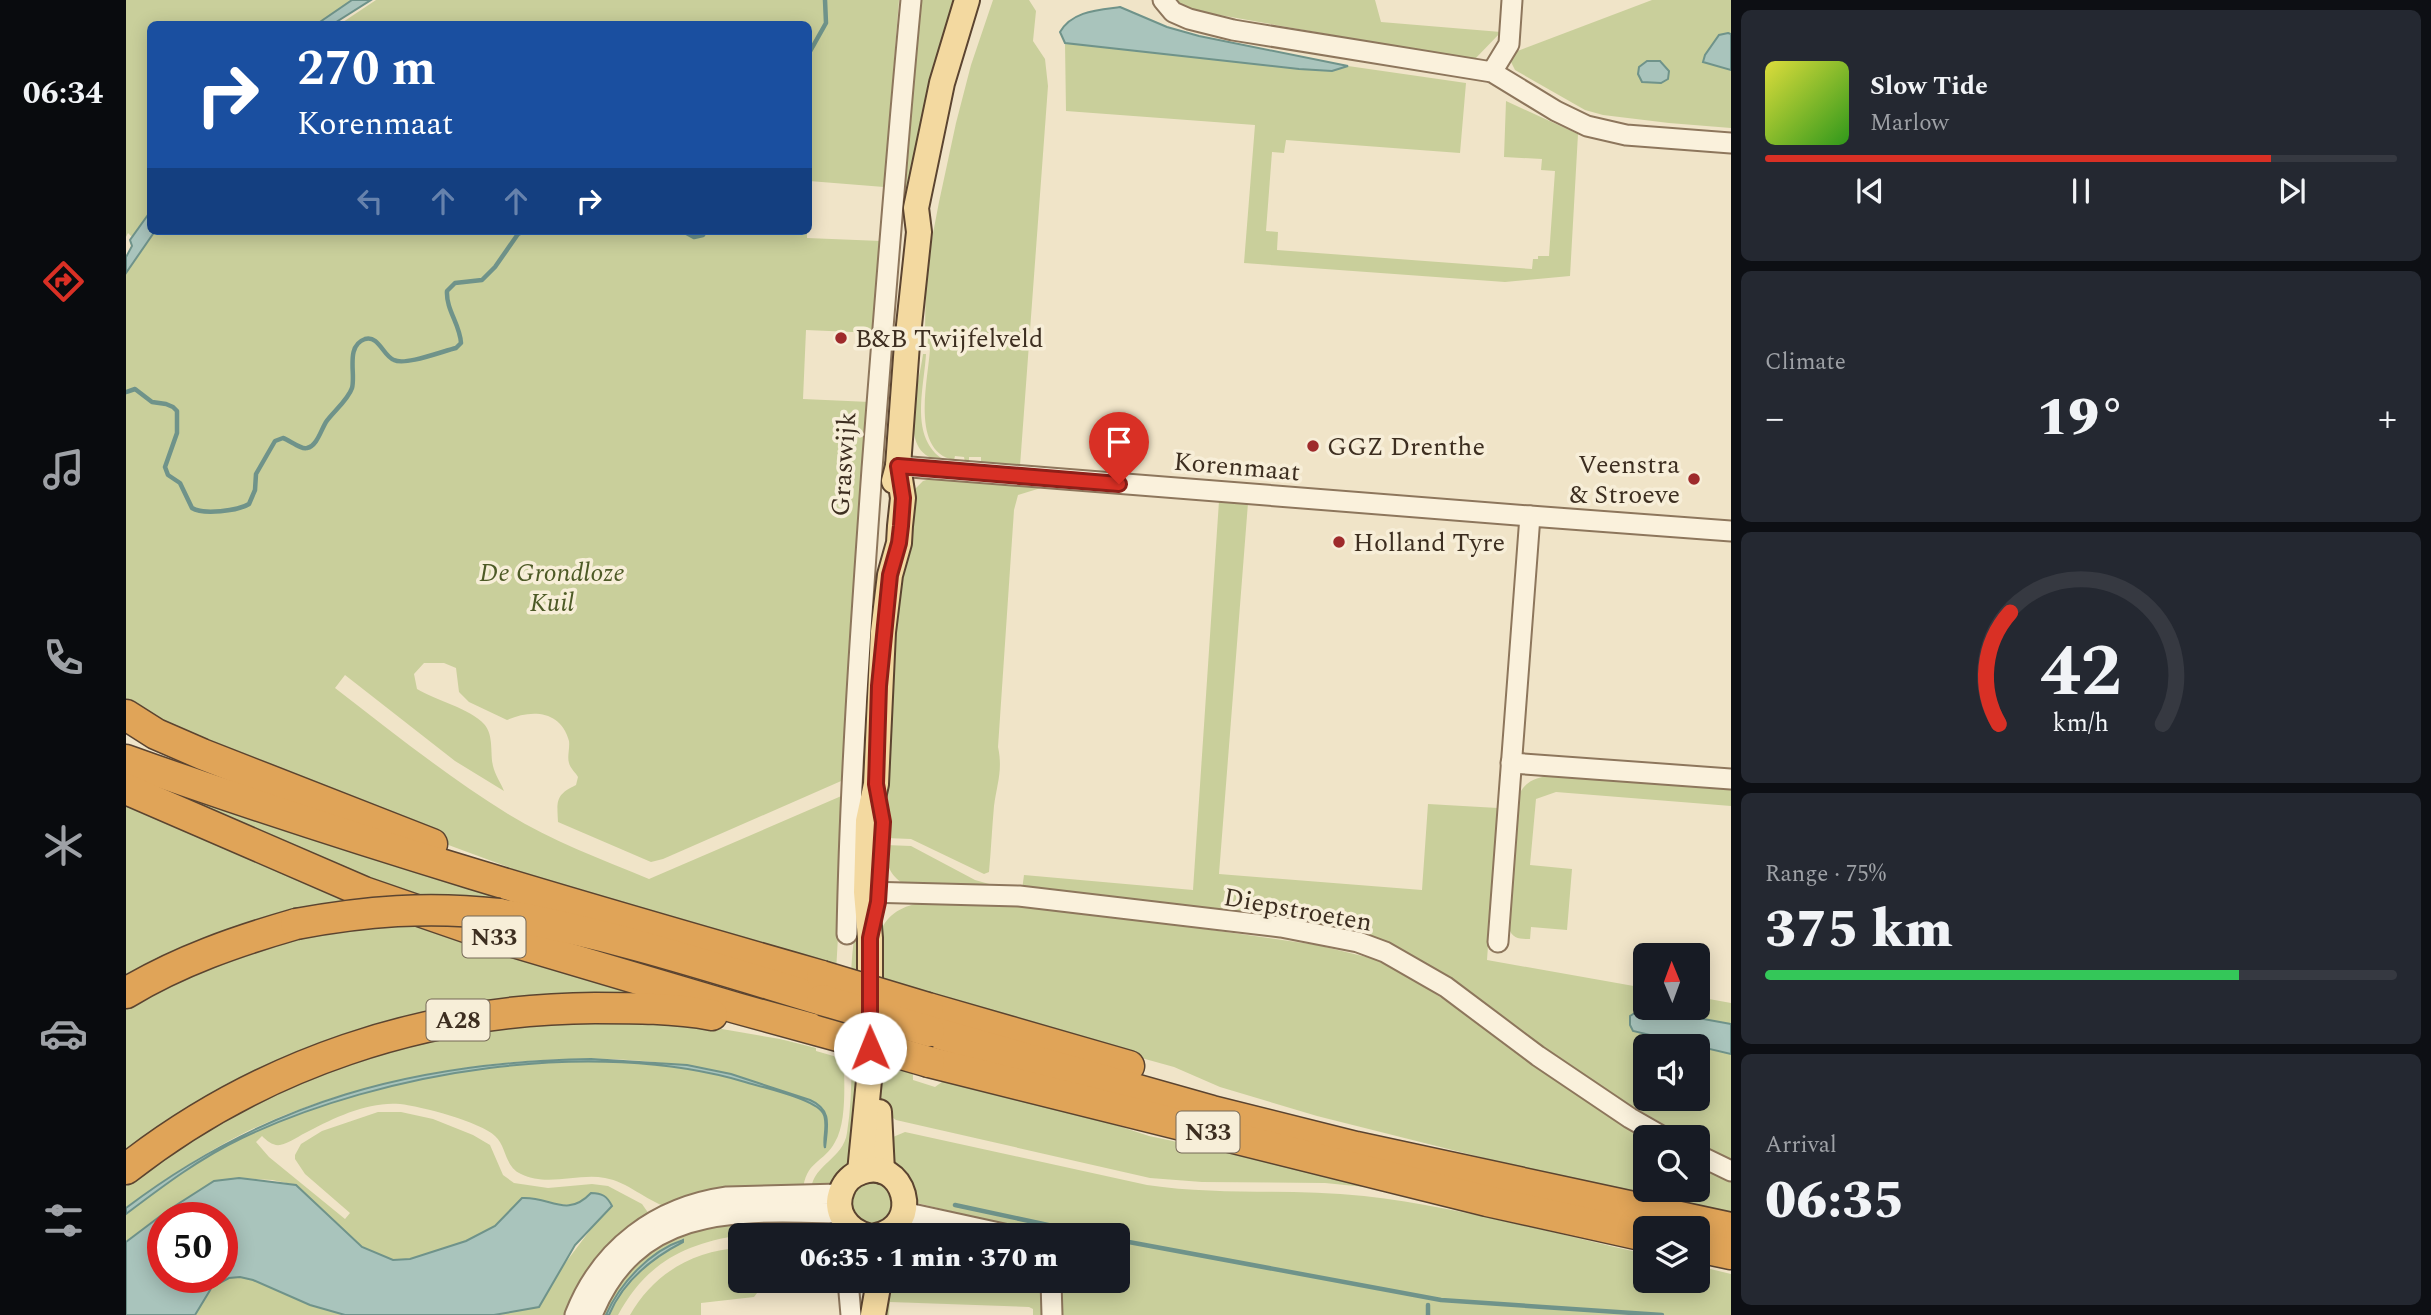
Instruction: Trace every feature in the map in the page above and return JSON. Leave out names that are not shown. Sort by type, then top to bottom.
[{"type":"highway","name":"N33","points":[[126,715],[156,734],[458,855],[533,892]]},
{"type":"highway","name":"N33","points":[[126,760],[306,823],[533,892],[822,988]]},
{"type":"highway","name":"N33","points":[[126,789],[364,892],[480,932],[822,1035]]},
{"type":"highway","points":[[126,993],[181,964],[231,943],[296,924],[385,910],[445,909],[499,914],[550,923],[822,988],[928,1019],[1212,1111],[1356,1147],[1731,1228]]},
{"type":"highway","name":"A28","points":[[126,1169],[158,1144],[206,1114],[290,1071],[380,1038],[466,1018],[548,1009],[656,1010],[702,1013],[860,1042]]},
{"type":"highway","name":"N33","points":[[860,1042],[929,1062],[1473,1198],[1633,1233]]},
{"type":"highway","points":[[1710,1250],[1731,1254]]},
{"type":"main road","name":"Graswijk","points":[[871,1172],[879,1114],[870,1070],[859,936],[877,913],[872,892],[868,821],[876,784],[879,686],[890,575],[886,544],[889,498],[898,466],[919,232],[916,208],[942,83],[967,0]]},
{"type":"main road","name":"Graswijk","points":[[919,232],[929,209],[950,96],[978,0]]},
{"type":"main road","points":[[848,1223],[840,1203],[848,1181],[871,1172],[899,1184],[905,1198],[904,1212],[897,1223]]},
{"type":"main road","points":[[865,1314],[866,1293]]},
{"type":"main road","points":[[865,1314],[878,1293]]},
{"type":"street","name":"Graswijk","points":[[859,936],[856,711],[889,228],[911,0]]},
{"type":"street","points":[[1163,0],[1173,12],[1189,19],[1233,30],[1492,72],[1556,111],[1587,126],[1626,135],[1731,143]]},
{"type":"street","points":[[1492,72],[1509,44],[1512,0]]},
{"type":"street","name":"Korenmaat","points":[[898,466],[1731,531]]},
{"type":"street","points":[[1499,942],[1530,516]]},
{"type":"street","points":[[1511,763],[1731,779]]},
{"type":"street","name":"Diepstroeten","points":[[872,892],[1019,896],[1281,928],[1358,942],[1385,952],[1446,987],[1549,1063],[1642,1125]]},
{"type":"street","points":[[1710,1161],[1731,1171]]},
{"type":"street","points":[[575,1315],[591,1282],[614,1251],[643,1227],[675,1210],[709,1199],[727,1197],[840,1203]]},
{"type":"street","points":[[592,1315],[610,1281],[630,1258],[658,1236],[681,1225],[726,1213],[840,1203]]},
{"type":"street","points":[[904,1212],[954,1223]]},
{"type":"street","points":[[854,1293],[865,1314]]},
{"type":"street","points":[[1051,1293],[1052,1315]]},
{"type":"green space","points":[[126,0],[352,0],[321,21],[147,21],[147,217],[135,235],[128,233],[126,237]]},
{"type":"green space","points":[[376,0],[899,0],[884,187],[812,181],[812,21],[344,21]]},
{"type":"green space","points":[[921,0],[961,0],[915,188],[897,209]]},
{"type":"green space","points":[[993,0],[1029,0],[1036,11],[1033,41],[1045,59],[1048,86],[1020,466],[981,463],[981,457],[969,457],[969,463],[965,462],[964,457],[955,456],[954,460],[940,454],[931,443],[925,413],[930,349],[927,348],[929,331],[925,331],[926,270],[956,123],[971,65]]},
{"type":"green space","points":[[1174,0],[1375,0],[1381,22],[1501,32],[1474,60],[1180,8]]},
{"type":"green space","points":[[1652,0],[1731,0],[1731,34],[1719,35],[1703,61],[1731,70],[1731,128],[1603,115],[1585,110],[1515,70],[1511,62],[1515,52]]},
{"type":"green space","points":[[1065,43],[1299,69],[1332,71],[1348,66],[1466,83],[1460,153],[1286,140],[1284,153],[1272,152],[1266,231],[1278,232],[1277,250],[1532,269],[1533,259],[1549,256],[1555,171],[1541,170],[1542,159],[1504,157],[1506,101],[1578,134],[1570,276],[1505,282],[1244,263],[1255,125],[1066,111]]},
{"type":"green space","name":"De Grondloze Kuil","points":[[153,235],[807,235],[807,238],[881,241],[875,333],[806,330],[803,399],[870,402],[848,778],[651,862],[558,822],[559,799],[564,792],[576,785],[578,777],[569,763],[569,741],[565,731],[552,718],[526,714],[507,720],[469,702],[459,692],[456,668],[444,663],[424,663],[414,674],[417,689],[471,714],[484,724],[490,739],[494,769],[504,791],[455,761],[345,675],[335,688],[441,769],[508,814],[559,841],[649,879],[846,794],[836,972],[540,879],[416,833],[126,706],[126,273]]},
{"type":"green space","points":[[923,354],[926,354],[922,426],[933,451],[944,460],[929,456],[919,448],[914,434],[915,401]]},
{"type":"green space","points":[[933,478],[1044,487],[1018,495],[1014,510],[998,747],[1000,770],[994,806],[989,872],[984,874],[911,839],[886,838],[891,655],[912,492],[923,481]]},
{"type":"green space","points":[[1219,501],[1248,503],[1219,874],[1422,890],[1428,804],[1498,808],[1487,960],[1633,986],[1633,1014],[1630,1016],[1630,1025],[1634,1031],[1647,1034],[1633,1034],[1633,1106],[1601,1088],[1447,978],[1403,951],[1358,933],[1022,890],[1024,875],[1193,890]]},
{"type":"green space","points":[[1547,776],[1731,789],[1731,806],[1556,792],[1536,799],[1530,865],[1572,869],[1567,930],[1531,927],[1530,939],[1520,938],[1514,936],[1509,928],[1515,802],[1527,784]]},
{"type":"green space","points":[[162,779],[530,903],[462,895],[393,896],[126,782]]},
{"type":"green space","points":[[126,799],[362,897],[285,911],[285,915],[126,981]]},
{"type":"green space","points":[[886,845],[911,846],[975,880],[989,884],[988,887],[904,884],[889,868]]},
{"type":"green space","points":[[977,900],[1099,914],[1317,945],[1387,962],[1523,1052],[1633,1130],[1633,1191],[1496,1161],[1317,1116],[1220,1087],[1174,1067],[911,994],[913,1080],[935,1087],[946,1079],[1073,1111],[1149,1136],[1210,1146],[1365,1184],[1365,1187],[1325,1183],[1202,1182],[1150,1178],[896,1120],[881,1109],[878,1096],[879,936],[894,913],[919,903]]},
{"type":"green space","points":[[860,908],[857,1157],[831,1186],[811,1189],[817,1173],[840,1149],[847,1133],[851,1076],[852,963]]},
{"type":"green space","points":[[417,923],[704,1005],[452,1014],[126,1161],[126,1000],[242,946],[364,926]]},
{"type":"green space","points":[[1710,999],[1731,1003],[1731,1024],[1709,1020]]},
{"type":"green space","points":[[537,1019],[687,1023],[780,1039],[816,1048],[816,1051],[844,1059],[844,1102],[839,1134],[831,1149],[807,1174],[803,1191],[667,1207],[621,1183],[605,1178],[531,1178],[515,1171],[499,1140],[488,1131],[450,1116],[409,1105],[377,1105],[353,1111],[280,1145],[273,1144],[262,1136],[256,1142],[269,1157],[345,1219],[350,1213],[305,1174],[295,1155],[301,1144],[322,1131],[378,1112],[401,1112],[433,1119],[473,1135],[490,1145],[503,1175],[514,1183],[548,1188],[592,1184],[608,1186],[642,1204],[649,1214],[569,1315],[494,1315],[539,1307],[560,1270],[600,1217],[591,1193],[575,1205],[550,1204],[522,1198],[495,1226],[466,1241],[410,1259],[393,1260],[362,1247],[296,1185],[239,1178],[214,1181],[181,1202],[147,1202],[147,1226],[126,1242],[126,1214],[197,1164],[242,1138],[298,1114],[358,1094],[489,1068],[556,1062],[622,1063],[686,1069],[745,1082],[787,1094],[818,1108],[825,1117],[825,1148],[828,1121],[821,1106],[806,1098],[756,1083],[697,1068],[633,1060],[565,1059],[496,1064],[427,1074],[360,1090],[298,1110],[212,1150],[126,1208],[126,1182],[226,1113],[353,1057]]},
{"type":"green space","points":[[1710,1050],[1731,1054],[1731,1162],[1710,1151],[1710,1125],[1665,1125],[1641,1111],[1710,1111]]},
{"type":"green space","points":[[905,1132],[1147,1185],[1201,1190],[1364,1196],[1505,1221],[1633,1251],[1633,1293],[1710,1293],[1710,1269],[1731,1274],[1731,1315],[1059,1315],[1058,1293],[1130,1293],[1130,1223],[1000,1223],[917,1203],[886,1151],[893,1137]]},
{"type":"green space","points":[[1710,1169],[1731,1181],[1731,1213],[1681,1202],[1710,1202]]},
{"type":"green space","points":[[864,1184],[880,1184],[887,1188],[891,1195],[891,1211],[887,1218],[880,1222],[864,1222],[857,1218],[853,1211],[853,1195],[857,1188]]},
{"type":"green space","points":[[803,1217],[804,1223],[728,1223],[728,1237],[685,1250],[669,1259],[642,1281],[618,1315],[609,1315],[630,1281],[660,1255],[683,1242],[682,1239],[647,1262],[628,1280],[606,1315],[597,1315],[631,1264],[690,1226]]},
{"type":"green space","points":[[728,1249],[728,1293],[757,1293],[754,1297],[701,1303],[701,1315],[630,1315],[639,1300],[663,1276],[691,1259]]},
{"type":"green space","points":[[238,1277],[253,1280],[310,1305],[345,1315],[195,1315],[208,1293],[238,1293]]},
{"type":"green space","points":[[883,1293],[1043,1293],[1043,1315],[1033,1315],[1033,1309],[1029,1307],[890,1302],[889,1315],[882,1315]]},
{"type":"water","points":[[352,0],[371,0],[338,21],[321,21]]},
{"type":"water","points":[[1120,7],[1167,27],[1199,36],[1348,66],[1332,71],[1299,69],[1065,43],[1060,32],[1071,20],[1086,13]]},
{"type":"water","points":[[1731,34],[1731,70],[1703,62],[1719,35]]},
{"type":"water","points":[[1647,61],[1660,61],[1669,71],[1668,79],[1661,83],[1642,82],[1638,74],[1639,67]]},
{"type":"water","points":[[147,216],[147,235],[152,235],[126,273],[126,257],[132,246],[130,240]]},
{"type":"water","points":[[1633,1014],[1633,1020],[1709,1020],[1731,1024],[1731,1054],[1710,1049],[1710,1034],[1646,1034],[1633,1031],[1630,1016]]},
{"type":"water","points":[[591,1059],[687,1065],[731,1074],[810,1100],[822,1109],[827,1120],[825,1148],[825,1117],[818,1108],[787,1094],[745,1082],[685,1069],[622,1062],[556,1062],[489,1068],[423,1079],[359,1095],[298,1115],[211,1154],[126,1214],[126,1208],[179,1171],[233,1140],[345,1094],[464,1068]]},
{"type":"water","points":[[239,1178],[296,1185],[362,1247],[393,1260],[410,1259],[466,1241],[495,1226],[522,1198],[566,1205],[582,1201],[595,1193],[604,1196],[612,1206],[575,1245],[539,1307],[494,1315],[345,1315],[310,1305],[253,1280],[238,1277],[238,1202],[181,1202],[214,1181]]},
{"type":"water","points":[[147,1226],[147,1293],[208,1293],[195,1315],[126,1315],[126,1242]]},
{"type":"water","points":[[683,1240],[660,1255],[630,1281],[609,1315],[606,1315],[619,1291],[637,1270],[659,1252]]},
{"type":"waterway","points":[[812,48],[826,23],[825,0]]},
{"type":"waterway","points":[[126,392],[135,389],[152,402],[166,404],[177,411],[177,433],[165,467],[168,475],[180,483],[192,508],[212,512],[249,504],[255,490],[256,474],[275,441],[283,438],[302,448],[310,447],[347,397],[353,382],[353,354],[359,343],[365,339],[374,340],[390,358],[399,361],[415,360],[456,348],[461,343],[447,291],[455,283],[482,280],[495,267],[517,235]]},
{"type":"waterway","points":[[690,235],[703,235]]},
{"type":"waterway","points":[[955,1205],[1039,1223]]},
{"type":"waterway","points":[[1130,1242],[1441,1300],[1662,1315]]},
{"type":"waterway","points":[[1428,1305],[1428,1315]]},
{"type":"place","name":"B&B Twijfelveld","points":[[841,338]]},
{"type":"place","name":"GGZ Drenthe","points":[[1313,446]]},
{"type":"place","name":"Veenstra & Stroeve","points":[[1694,479]]},
{"type":"place","name":"Holland Tyre","points":[[1339,542]]},
{"type":"route","points":[[870,1048],[870,938],[877,913],[883,822],[876,784],[879,686],[890,575],[901,526],[903,498],[898,466],[1119,484]]}]
